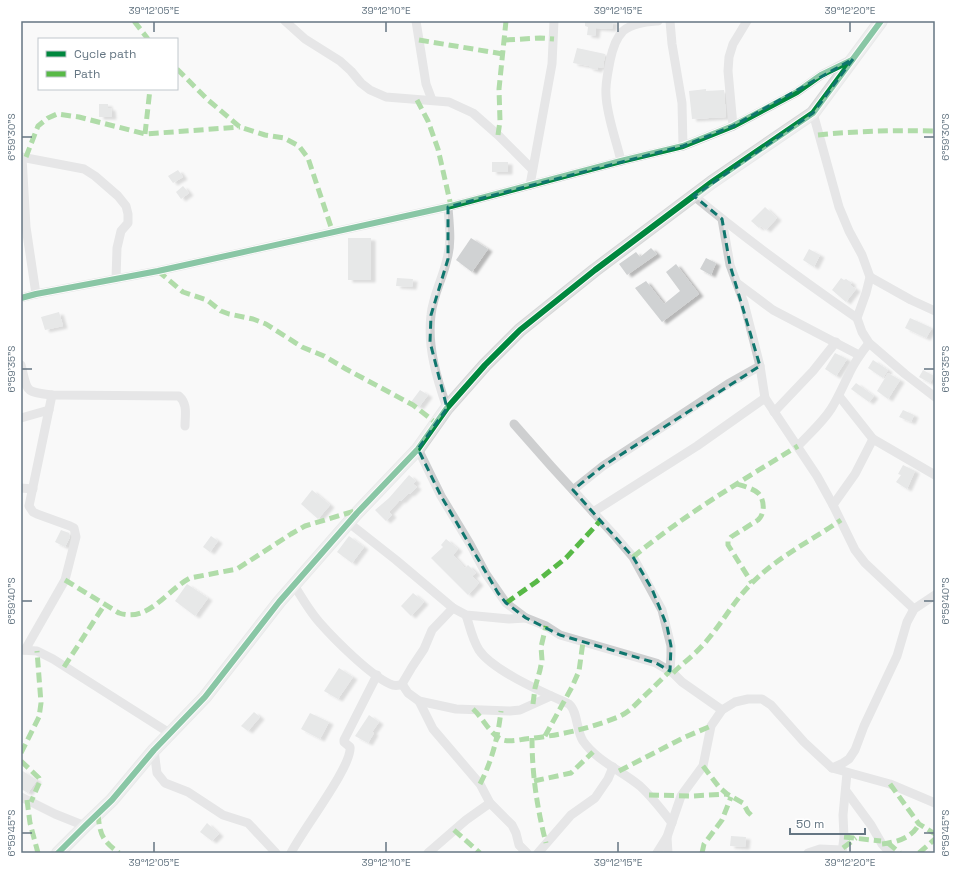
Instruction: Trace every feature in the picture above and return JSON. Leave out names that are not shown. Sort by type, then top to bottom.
[{"type":"street","points":[[285,21],[305,39],[340,60],[361,83],[370,90],[386,97],[449,102],[473,114],[498,135],[532,169]]},
{"type":"street","points":[[416,21],[426,84],[432,100]]},
{"type":"street","points":[[530,185],[552,64],[554,21]]},
{"type":"street","points":[[621,161],[606,94],[607,77],[612,50],[623,31],[630,26],[658,21]]},
{"type":"street","points":[[670,21],[672,44],[682,103],[683,146]]},
{"type":"street","points":[[733,126],[728,71],[729,57],[733,44],[747,21]]},
{"type":"street","points":[[58,853],[112,800],[154,750],[205,697],[279,602],[348,523],[418,449],[447,408],[485,365],[520,330],[595,270],[694,196],[813,113],[881,21]]},
{"type":"street","points":[[21,298],[116,279],[448,207],[683,146],[733,126],[791,96],[821,75],[853,59]]},
{"type":"street","points":[[813,113],[839,207],[862,255],[870,277],[858,318],[862,332],[869,343],[935,397]]},
{"type":"street","points":[[36,294],[26,227],[22,157],[84,169],[95,176],[118,196],[126,206],[128,223],[121,231],[117,248],[116,279]]},
{"type":"street","points":[[694,196],[722,219],[824,295],[858,318]]},
{"type":"street","points":[[447,408],[430,342],[431,315],[436,291],[448,259],[450,242],[448,207]]},
{"type":"street","points":[[722,219],[729,259],[750,324],[760,366],[765,398],[798,446],[833,505],[855,550],[865,563],[914,609]]},
{"type":"street","points":[[870,277],[911,300],[935,311]]},
{"type":"street","points":[[736,282],[773,310],[859,355]]},
{"type":"street","points":[[774,412],[813,371],[836,342]]},
{"type":"street","points":[[798,446],[830,410],[839,396],[859,355],[869,343]]},
{"type":"street","points":[[21,365],[28,390],[35,393],[52,395],[179,396],[184,400],[185,404],[185,426]]},
{"type":"street","points":[[573,490],[603,466],[728,384],[760,366]]},
{"type":"street","points":[[52,395],[29,504],[30,509],[33,512],[74,528],[76,537],[65,580],[23,650],[37,651],[53,659],[170,734]]},
{"type":"street","points":[[839,396],[873,439],[935,475]]},
{"type":"street","points":[[593,512],[697,446],[765,398]]},
{"type":"street","points":[[21,418],[49,410]]},
{"type":"street","points":[[514,424],[633,557],[662,610],[671,646],[670,671]]},
{"type":"street","points":[[833,505],[855,474],[873,439]]},
{"type":"street","points":[[418,449],[441,496],[486,574],[506,604],[526,618],[546,626],[560,635],[656,663],[670,671],[682,682],[722,710]]},
{"type":"street","points":[[21,488],[33,489]]},
{"type":"street","points":[[348,523],[396,560],[453,608],[466,615],[509,619],[526,618]]},
{"type":"street","points":[[294,586],[320,623],[356,658],[389,684],[398,686],[402,684],[424,649],[432,630],[453,608]]},
{"type":"street","points":[[832,768],[849,759],[855,750],[864,726],[890,672],[907,622],[914,609],[935,595]]},
{"type":"street","points":[[466,615],[473,639],[480,652],[496,666],[516,678],[569,704],[572,707],[578,730],[583,740],[593,752],[639,786],[649,795],[672,823]]},
{"type":"street","points":[[291,853],[334,786],[350,750],[350,747],[344,742],[344,740],[377,675]]},
{"type":"street","points":[[402,684],[408,693],[419,701],[456,709],[520,710],[551,696]]},
{"type":"street","points":[[657,853],[667,837],[682,796],[703,766],[711,726],[722,710],[735,702],[748,700],[766,701],[777,710],[804,742],[832,768],[890,784],[935,803]]},
{"type":"street","points":[[419,701],[433,729],[480,784],[490,802],[512,825],[519,845],[527,853]]},
{"type":"street","points":[[154,750],[157,773],[165,783],[188,792],[223,815],[248,823],[276,853]]},
{"type":"street","points":[[538,853],[571,815],[595,798],[608,779],[613,767]]},
{"type":"street","points":[[808,853],[820,849],[842,852],[844,837],[843,815],[847,773]]},
{"type":"street","points":[[846,792],[871,825],[882,844],[890,853]]},
{"type":"street","points":[[21,797],[55,814],[85,826]]},
{"type":"street","points":[[428,853],[460,825],[490,802]]},
{"type":"street","points":[[667,837],[668,853]]},
{"type":"highlighted area","points":[[853,59],[813,113],[694,196],[722,219],[730,265],[760,366],[603,466],[573,490],[633,557],[652,589],[667,626],[671,646],[670,671],[656,663],[560,635],[526,618],[506,603],[498,593],[441,496],[418,449],[447,408],[430,342],[431,315],[448,259],[448,207],[683,146],[733,126]]},
{"type":"building","points":[[585,21],[613,21],[612,29],[596,28],[595,36],[587,35],[588,27],[585,26]]},
{"type":"building","points":[[577,48],[605,54],[603,68],[598,67],[598,70],[589,68],[589,66],[573,63]]},
{"type":"building","points":[[706,89],[706,91],[724,90],[726,117],[692,119],[689,91]]},
{"type":"building","points":[[99,104],[108,104],[108,108],[111,108],[112,117],[99,117]]},
{"type":"building","points":[[492,162],[508,162],[508,172],[492,172]]},
{"type":"building","points":[[178,170],[183,177],[173,183],[168,176]]},
{"type":"building","points":[[183,186],[189,193],[181,199],[176,192]]},
{"type":"building","points":[[765,207],[777,218],[766,230],[761,226],[759,228],[751,221]]},
{"type":"building","points":[[348,238],[371,238],[371,280],[348,280]]},
{"type":"building","points":[[471,238],[488,249],[472,272],[456,260]]},
{"type":"building","points":[[651,248],[657,254],[627,275],[619,264],[636,252],[640,257]]},
{"type":"building","points":[[809,249],[820,255],[814,267],[803,260]]},
{"type":"building","points":[[706,258],[716,263],[711,275],[700,269]]},
{"type":"building","points":[[676,264],[699,294],[662,322],[635,288],[646,281],[664,304],[680,291],[666,272]]},
{"type":"building","points":[[397,278],[413,279],[412,287],[396,286]]},
{"type":"building","points":[[841,278],[852,283],[850,285],[856,289],[846,302],[832,290]]},
{"type":"building","points":[[59,312],[63,326],[45,330],[41,317]]},
{"type":"building","points":[[910,318],[932,328],[926,338],[905,328]]},
{"type":"building","points":[[835,353],[847,359],[836,376],[825,369]]},
{"type":"building","points":[[873,360],[888,370],[883,378],[868,368]]},
{"type":"building","points":[[923,370],[934,376],[930,383],[919,377]]},
{"type":"building","points":[[888,373],[900,380],[888,399],[877,391]]},
{"type":"building","points":[[856,383],[874,396],[869,402],[851,389]]},
{"type":"building","points":[[420,390],[428,395],[419,407],[411,402]]},
{"type":"building","points":[[903,410],[914,415],[911,422],[899,417]]},
{"type":"building","points":[[903,465],[915,471],[907,489],[896,482],[901,475],[898,474]]},
{"type":"building","points":[[409,475],[416,481],[413,484],[417,487],[401,501],[400,500],[389,512],[392,515],[386,521],[375,510],[389,498]]},
{"type":"building","points":[[312,490],[330,505],[318,519],[301,504]]},
{"type":"building","points":[[61,530],[69,533],[70,537],[65,547],[55,542]]},
{"type":"building","points":[[211,536],[218,541],[210,552],[203,547]]},
{"type":"building","points":[[349,536],[364,547],[352,563],[337,552]]},
{"type":"building","points":[[446,539],[458,549],[453,555],[465,568],[468,565],[476,573],[472,576],[479,583],[468,595],[431,558],[443,547],[441,545]]},
{"type":"building","points":[[187,584],[208,598],[195,616],[175,601]]},
{"type":"building","points":[[413,593],[424,602],[411,616],[401,606]]},
{"type":"building","points":[[339,668],[353,677],[338,699],[324,691]]},
{"type":"building","points":[[254,712],[260,717],[248,731],[241,726]]},
{"type":"building","points":[[310,713],[329,722],[320,739],[301,729]]},
{"type":"building","points":[[369,715],[379,722],[372,732],[374,733],[368,743],[355,736]]},
{"type":"building","points":[[21,770],[37,780],[28,793],[21,789]]},
{"type":"building","points":[[207,823],[219,834],[212,841],[200,832]]},
{"type":"building","points":[[731,836],[746,837],[745,847],[730,846]]},
{"type":"marked path","points":[[134,21],[147,38]]},
{"type":"marked path","points":[[498,135],[500,121],[499,89],[506,21]]},
{"type":"marked path","points":[[505,40],[540,38],[554,39]]},
{"type":"marked path","points":[[419,40],[503,54]]},
{"type":"marked path","points":[[178,70],[208,100],[240,127],[265,135],[284,138],[299,146],[308,158],[333,233]]},
{"type":"marked path","points":[[145,134],[150,90]]},
{"type":"marked path","points":[[417,100],[428,121],[438,149],[451,206]]},
{"type":"marked path","points":[[26,157],[38,126],[48,118],[57,114],[79,117],[145,134],[240,127]]},
{"type":"marked path","points":[[818,135],[876,131],[935,131]]},
{"type":"marked path","points":[[158,271],[183,292],[207,300],[221,311],[266,324],[302,347],[324,356],[413,405],[436,423]]},
{"type":"marked path","points":[[633,557],[672,527],[734,485],[798,446]]},
{"type":"marked path","points":[[737,484],[750,488],[758,493],[763,503],[763,511],[758,520],[731,537],[728,541],[728,545],[752,583]]},
{"type":"marked path","points":[[65,580],[119,613],[129,615],[139,613],[157,604],[190,578],[237,569],[305,526],[358,510]]},
{"type":"marked path","points":[[506,603],[566,558],[601,520]]},
{"type":"marked path","points":[[673,673],[702,646],[715,631],[744,591],[761,574],[783,557],[841,520]]},
{"type":"marked path","points":[[64,667],[105,604]]},
{"type":"marked path","points":[[533,704],[535,688],[542,660],[541,647],[546,626]]},
{"type":"marked path","points":[[545,736],[572,687],[579,671],[583,642]]},
{"type":"marked path","points":[[21,753],[39,717],[41,703],[37,651]]},
{"type":"marked path","points":[[473,709],[491,731],[503,740],[514,741],[560,734],[596,725],[618,717],[631,709],[670,671]]},
{"type":"marked path","points":[[480,784],[494,749],[501,711]]},
{"type":"marked path","points":[[619,771],[683,738],[711,726]]},
{"type":"marked path","points":[[532,738],[536,791],[546,843]]},
{"type":"marked path","points":[[534,781],[571,773],[593,752]]},
{"type":"marked path","points":[[21,761],[39,778],[40,781],[31,802]]},
{"type":"marked path","points":[[703,766],[719,787],[727,794],[743,803],[748,812],[754,818]]},
{"type":"marked path","points":[[890,784],[919,824],[935,834]]},
{"type":"marked path","points":[[649,795],[693,796],[727,794]]},
{"type":"marked path","points":[[702,853],[704,844],[722,820],[731,797]]},
{"type":"marked path","points":[[27,800],[30,823],[38,853]]},
{"type":"marked path","points":[[98,814],[101,832],[105,840],[119,853]]},
{"type":"marked path","points":[[882,844],[893,842],[908,836],[919,824]]},
{"type":"marked path","points":[[454,830],[480,853]]},
{"type":"marked path","points":[[844,837],[881,841]]},
{"type":"marked path","points":[[843,848],[856,838]]},
{"type":"marked path","points":[[919,853],[935,839]]},
{"type":"marked path","points":[[888,843],[900,853]]},
{"type":"cycle path","points":[[58,853],[112,800],[154,750],[205,697],[279,602],[357,513],[418,449],[447,408],[485,365],[520,330],[595,270],[712,182],[813,113],[881,21]]},
{"type":"cycle path","points":[[21,298],[158,271],[451,206],[683,146],[733,126],[797,92],[821,75],[852,60]]}]
